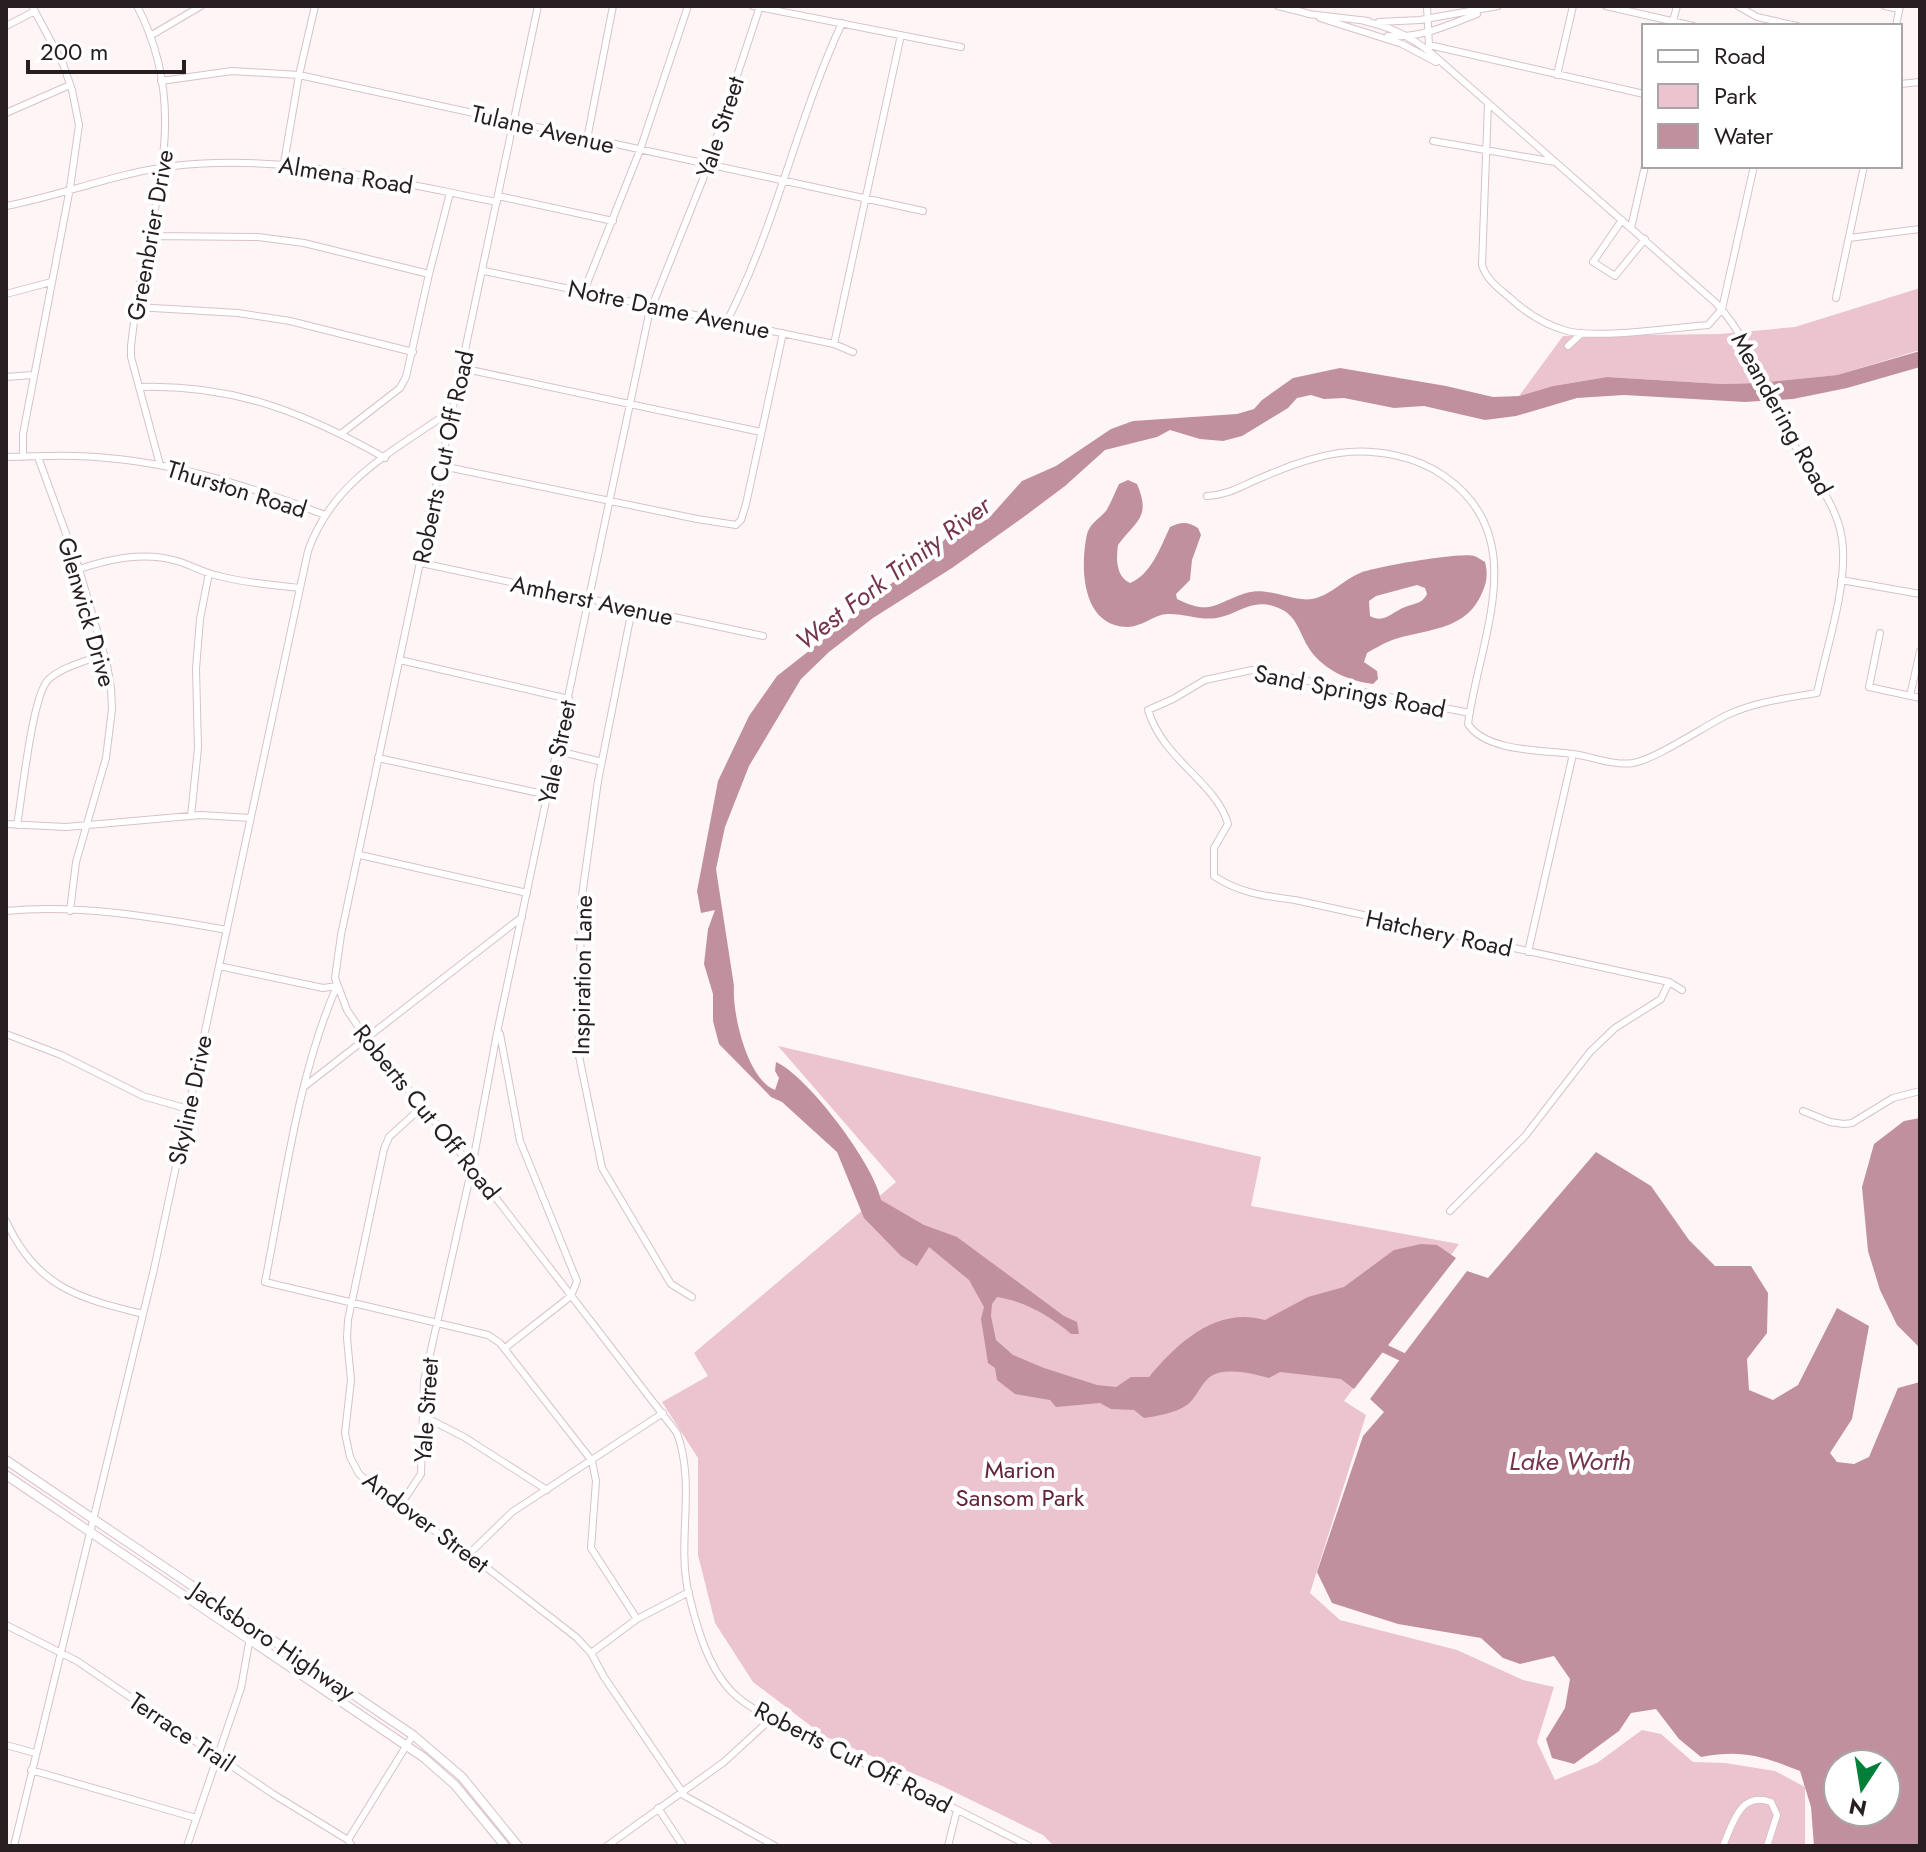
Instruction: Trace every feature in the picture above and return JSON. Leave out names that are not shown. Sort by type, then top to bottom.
[{"type":"main road","name":"Jacksboro Highway","points":[[6,1460],[413,1735],[462,1777],[518,1846]]},
{"type":"main road","name":"Jacksboro Highway","points":[[6,1475],[316,1683],[455,1785],[505,1846]]},
{"type":"main road","points":[[316,1683],[322,1674]]},
{"type":"street","name":"Greenbrier Drive","points":[[137,6],[150,36],[167,122],[163,168],[136,307],[131,357],[160,465]]},
{"type":"street","points":[[150,36],[201,6]]},
{"type":"street","points":[[284,163],[315,6]]},
{"type":"street","name":"Roberts Cut Off Road","points":[[538,6],[336,958],[337,986],[347,1010],[366,1038],[472,1167],[677,1433],[686,1464],[684,1552],[689,1592],[710,1657],[734,1694],[773,1717],[1029,1846]]},
{"type":"street","points":[[587,139],[613,6]]},
{"type":"street","points":[[584,291],[640,150],[688,6]]},
{"type":"street","points":[[758,6],[961,47]]},
{"type":"street","name":"Yale Street","points":[[399,1507],[421,1474],[424,1381],[472,1167],[498,1028],[652,306],[707,165],[758,6]]},
{"type":"street","name":"Meandering Road","points":[[1278,6],[1378,35],[1445,67]]},
{"type":"street","points":[[1427,6],[1430,49],[1642,94]]},
{"type":"street","points":[[1308,14],[1392,22],[1497,6]]},
{"type":"street","points":[[1378,35],[1410,37],[1428,33],[1497,6]]},
{"type":"street","points":[[1557,75],[1573,6]]},
{"type":"street","points":[[1606,6],[1676,23],[1677,6]]},
{"type":"street","points":[[1738,6],[1757,17],[1788,24]]},
{"type":"street","points":[[1885,6],[1900,8]]},
{"type":"street","points":[[6,26],[33,8],[49,34],[70,85],[79,125],[23,434],[23,457]]},
{"type":"street","name":"Meandering Road","points":[[1364,21],[1410,37],[1430,49],[1445,67],[1722,309],[1747,343],[1783,423],[1837,514],[1843,548],[1841,580],[1817,693]]},
{"type":"street","points":[[727,321],[757,259],[842,23]]},
{"type":"street","points":[[834,344],[901,35]]},
{"type":"street","name":"Tulane Avenue","points":[[161,81],[232,71],[299,75],[923,211]]},
{"type":"street","points":[[6,113],[70,85]]},
{"type":"street","points":[[1488,103],[1484,274],[1519,307],[1548,324],[1582,333],[1708,325],[1722,309],[1754,168]]},
{"type":"street","points":[[1433,141],[1555,162]]},
{"type":"street","name":"Almena Road","points":[[6,206],[30,202],[123,174],[204,163],[284,163],[613,221]]},
{"type":"street","points":[[1631,228],[1645,168]]},
{"type":"street","points":[[1836,298],[1864,168]]},
{"type":"street","points":[[342,433],[400,388],[406,377],[450,193]]},
{"type":"street","points":[[1622,220],[1593,262],[1615,276],[1645,239]]},
{"type":"street","points":[[1849,238],[1920,229]]},
{"type":"street","points":[[150,236],[258,237],[304,243],[429,274]]},
{"type":"street","name":"Notre Dame Avenue","points":[[484,271],[834,344],[853,352]]},
{"type":"street","points":[[6,294],[51,282]]},
{"type":"street","points":[[136,307],[238,313],[290,321],[413,352]]},
{"type":"street","points":[[442,466],[731,525],[739,522],[746,504],[783,333]]},
{"type":"street","points":[[1568,346],[1582,333]]},
{"type":"street","points":[[461,368],[761,432]]},
{"type":"street","points":[[6,377],[33,375]]},
{"type":"street","points":[[140,387],[179,386],[242,397],[289,410],[342,433],[385,458]]},
{"type":"street","name":"Skyline Drive","points":[[14,1846],[143,1314],[313,537],[338,496],[355,479],[452,410]]},
{"type":"street","name":"Sand Springs Road","points":[[1207,496],[1224,495],[1299,462],[1352,452],[1414,461],[1437,471],[1464,490],[1490,534],[1496,570],[1468,724],[1472,731],[1494,742],[1535,751],[1632,763],[1729,714],[1817,693]]},
{"type":"street","name":"Thurston Road","points":[[6,457],[74,456],[160,465],[229,481],[325,515]]},
{"type":"street","name":"Glenwick Drive","points":[[38,457],[79,569],[111,688],[106,758],[76,862],[70,911]]},
{"type":"street","points":[[79,569],[110,559],[155,556],[235,580],[300,588]]},
{"type":"street","name":"Amherst Avenue","points":[[421,563],[763,636]]},
{"type":"street","points":[[191,816],[198,748],[196,669],[200,619],[209,573]]},
{"type":"street","points":[[1841,580],[1920,594]]},
{"type":"street","name":"Inspiration Lane","points":[[632,609],[602,762],[581,903],[579,1056],[602,1168],[610,1186],[675,1289],[692,1297]]},
{"type":"street","points":[[1880,633],[1869,687],[1920,698]]},
{"type":"street","points":[[1910,696],[1920,651]]},
{"type":"street","points":[[17,825],[42,688],[50,677],[104,654]]},
{"type":"street","points":[[400,660],[569,699]]},
{"type":"street","name":"Sand Springs Road","points":[[1214,876],[1214,848],[1228,824],[1223,808],[1166,748],[1148,710],[1205,680],[1252,670],[1470,713]]},
{"type":"street","points":[[558,751],[602,762]]},
{"type":"street","points":[[1528,952],[1573,754]]},
{"type":"street","points":[[378,758],[548,795]]},
{"type":"street","points":[[6,824],[87,825],[225,815],[250,818]]},
{"type":"street","points":[[360,855],[527,893]]},
{"type":"street","name":"Hatchery Road","points":[[1214,876],[1231,887],[1258,896],[1295,900],[1669,982],[1682,990]]},
{"type":"street","points":[[6,911],[132,915],[227,930]]},
{"type":"street","points":[[305,1086],[522,917]]},
{"type":"street","points":[[219,966],[323,988],[337,986]]},
{"type":"street","points":[[1450,1211],[1525,1136],[1590,1052],[1615,1028],[1661,999],[1669,982]]},
{"type":"street","points":[[337,986],[323,1016],[305,1086],[265,1282],[488,1335],[506,1350],[592,1461],[596,1481],[591,1548],[637,1619]]},
{"type":"street","points":[[498,1028],[520,1141],[577,1281],[571,1296],[506,1350]]},
{"type":"street","points":[[6,1034],[61,1055],[143,1096],[188,1109]]},
{"type":"street","points":[[1803,1111],[1830,1122],[1852,1123],[1893,1098],[1920,1091]]},
{"type":"street","name":"Andover Street","points":[[423,1106],[389,1137],[384,1149],[351,1304],[347,1338],[351,1380],[345,1420],[347,1445],[354,1466],[359,1474],[399,1507],[469,1554],[554,1618],[591,1653],[682,1792]]},
{"type":"street","points":[[6,1221],[27,1258],[58,1286],[102,1305],[143,1314]]},
{"type":"street","points":[[469,1554],[499,1523],[663,1413]]},
{"type":"street","points":[[423,1416],[547,1490]]},
{"type":"street","points":[[591,1653],[637,1619],[689,1592]]},
{"type":"street","name":"Terrace Trail","points":[[6,1625],[77,1661],[350,1843]]},
{"type":"street","points":[[187,1846],[241,1688],[252,1626]]},
{"type":"street","points":[[607,1846],[735,1753],[773,1717]]},
{"type":"street","points":[[350,1843],[413,1735]]},
{"type":"street","points":[[6,1745],[35,1753]]},
{"type":"street","points":[[31,1770],[196,1818]]},
{"type":"street","points":[[682,1792],[689,1800],[775,1846]]},
{"type":"street","points":[[1723,1846],[1737,1814],[1745,1804],[1761,1799],[1771,1802],[1777,1815],[1767,1846]]},
{"type":"street","points":[[658,1808],[683,1846]]},
{"type":"street","points":[[948,1846],[957,1810]]},
{"type":"green space","points":[[1920,288],[1920,350],[1837,375],[1722,384],[1607,377],[1553,386],[1519,396],[1563,336],[1720,334],[1795,327]]},
{"type":"green space","name":"Marion Sansom Park","points":[[778,1046],[1261,1157],[1251,1206],[1459,1244],[1344,1401],[1366,1415],[1310,1593],[1340,1620],[1457,1650],[1523,1680],[1554,1687],[1537,1742],[1555,1780],[1597,1763],[1642,1730],[1661,1734],[1693,1762],[1725,1763],[1775,1771],[1805,1787],[1805,1846],[1054,1846],[1043,1835],[938,1784],[824,1736],[753,1682],[715,1623],[698,1555],[698,1458],[662,1402],[708,1376],[694,1353],[896,1182]]},
{"type":"water","points":[[1920,351],[1920,367],[1847,388],[1793,399],[1745,402],[1624,395],[1577,398],[1516,416],[1485,420],[1424,406],[1394,408],[1311,395],[1297,398],[1288,408],[1242,436],[1223,441],[1200,439],[1170,430],[1157,437],[1105,450],[1025,516],[952,568],[873,618],[829,652],[801,679],[749,766],[725,827],[716,869],[736,1012],[749,1059],[756,1073],[775,1090],[779,1078],[775,1071],[776,1062],[822,1103],[867,1166],[881,1200],[924,1225],[957,1237],[1064,1316],[1077,1322],[1079,1334],[1071,1334],[1027,1306],[997,1297],[992,1304],[991,1316],[996,1340],[1013,1355],[1044,1368],[1097,1385],[1116,1387],[1131,1377],[1149,1377],[1185,1340],[1215,1323],[1247,1317],[1265,1320],[1308,1297],[1344,1287],[1394,1250],[1421,1244],[1437,1245],[1456,1258],[1354,1389],[1341,1379],[1280,1372],[1269,1378],[1244,1372],[1224,1372],[1208,1378],[1182,1408],[1144,1418],[1134,1410],[1111,1409],[1100,1403],[1056,1407],[1050,1400],[1015,1394],[997,1380],[995,1368],[988,1363],[981,1319],[984,1307],[969,1280],[929,1247],[917,1266],[901,1256],[864,1218],[837,1152],[782,1102],[771,1097],[719,1044],[713,1021],[713,994],[704,964],[708,929],[715,910],[701,913],[697,891],[718,781],[749,716],[777,676],[927,558],[948,536],[988,519],[1022,481],[1056,466],[1111,429],[1133,421],[1237,414],[1254,409],[1293,378],[1340,368],[1493,397],[1519,396],[1553,386],[1607,377],[1722,384],[1837,375]]},
{"type":"water","points":[[1128,480],[1137,484],[1143,504],[1140,518],[1118,545],[1117,562],[1122,576],[1130,583],[1144,574],[1170,527],[1181,523],[1191,524],[1198,528],[1201,535],[1192,560],[1190,580],[1176,594],[1177,599],[1198,607],[1213,606],[1255,591],[1312,599],[1325,595],[1368,570],[1466,555],[1485,562],[1485,585],[1475,606],[1465,616],[1442,627],[1390,641],[1367,653],[1364,662],[1377,671],[1378,679],[1373,684],[1346,677],[1322,663],[1310,650],[1293,618],[1273,606],[1252,606],[1214,618],[1167,614],[1127,627],[1112,624],[1100,617],[1092,606],[1084,577],[1084,562],[1088,530],[1106,511],[1119,484]],"holes":[[[1417,585],[1425,588],[1427,594],[1420,601],[1384,618],[1370,616],[1369,601],[1376,596]]]},
{"type":"water","points":[[1920,1118],[1920,1348],[1897,1325],[1880,1290],[1868,1251],[1862,1187],[1874,1144],[1904,1121]]},
{"type":"water","name":"Lake Worth","points":[[1596,1152],[1651,1186],[1689,1240],[1715,1266],[1751,1266],[1768,1293],[1767,1333],[1747,1359],[1749,1390],[1773,1400],[1798,1385],[1837,1308],[1869,1326],[1852,1419],[1830,1453],[1837,1462],[1854,1464],[1869,1457],[1898,1388],[1920,1382],[1920,1846],[1814,1846],[1811,1807],[1800,1771],[1752,1755],[1701,1757],[1679,1739],[1656,1709],[1631,1713],[1619,1731],[1574,1764],[1552,1758],[1546,1739],[1565,1708],[1570,1679],[1554,1656],[1520,1664],[1503,1658],[1481,1638],[1398,1624],[1332,1603],[1317,1572],[1363,1436],[1384,1412],[1370,1399],[1467,1271],[1488,1278]]},
{"type":"waterway","name":"West Fork Trinity River","points":[[1377,1345],[1411,1361]]}]
